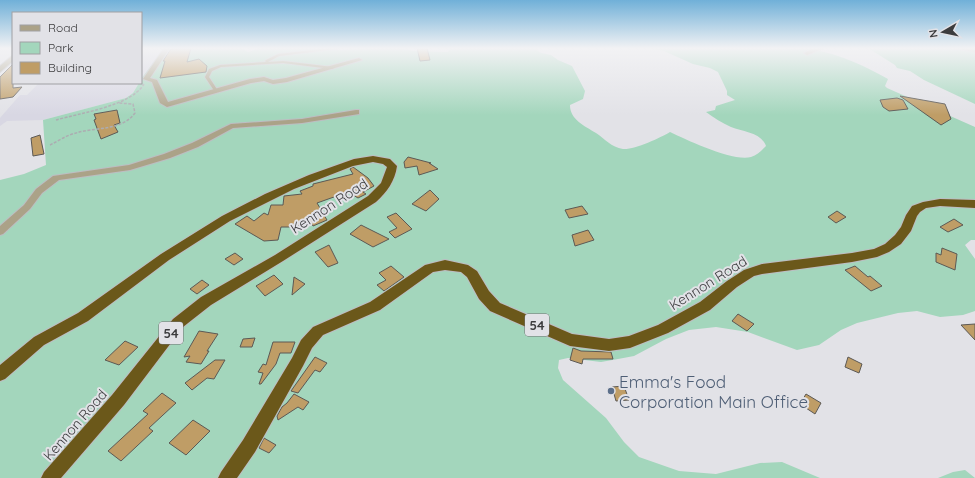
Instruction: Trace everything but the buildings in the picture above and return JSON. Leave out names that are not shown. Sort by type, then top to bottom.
[{"type":"highway","name":"Kennon Road","points":[[0,374],[24,352],[40,341],[88,314],[164,258],[240,210],[276,191],[350,164],[376,159],[388,161],[392,166],[389,181],[384,189],[372,199],[206,301],[178,323],[127,389],[50,478]]},
{"type":"highway","name":"Kennon Road","points":[[227,478],[249,446],[298,362],[306,344],[318,332],[375,306],[422,272],[436,266],[445,265],[464,268],[472,274],[484,295],[496,307],[570,340],[585,343],[618,344],[636,340],[663,329],[705,306],[732,284],[749,273],[762,269],[840,260],[872,254],[885,249],[897,241],[909,224],[915,209],[930,204],[941,203],[975,204]]},
{"type":"street","points":[[152,70],[146,79],[155,81],[164,103],[167,105],[250,81],[280,81],[323,70]]},
{"type":"street","points":[[0,232],[27,207],[39,192],[56,178],[130,166],[167,156],[195,145],[231,126],[289,122],[356,112]]},
{"type":"lane","points":[[210,70],[208,77],[216,91]]},
{"type":"path","points":[[56,120],[118,103],[140,91],[146,79]]},
{"type":"path","points":[[50,145],[78,132],[118,124],[132,117],[135,113],[133,104],[118,103]]},
{"type":"shaded area","points":[[142,70],[147,70],[142,78]]},
{"type":"shaded area","points":[[38,84],[138,84],[133,93],[126,98],[43,120],[7,121],[0,126],[0,118],[20,95],[27,95]]},
{"type":"green space","points":[[147,70],[574,70],[585,91],[583,99],[570,105],[575,119],[615,146],[623,149],[634,148],[670,132],[710,149],[743,158],[755,155],[766,146],[764,141],[756,135],[731,127],[706,112],[715,110],[716,106],[735,100],[727,95],[727,91],[718,72],[715,70],[871,70],[888,79],[885,86],[887,88],[975,127],[975,240],[971,240],[965,245],[975,259],[975,311],[963,315],[940,317],[917,311],[898,313],[857,323],[841,330],[819,345],[797,350],[748,332],[716,327],[689,330],[666,339],[634,356],[601,362],[568,358],[559,360],[558,368],[563,380],[606,418],[624,442],[639,457],[679,471],[716,474],[760,463],[782,462],[820,478],[0,478],[0,180],[24,174],[46,165],[43,120],[126,98],[133,93],[138,84],[142,84],[142,78]]},
{"type":"green space","points":[[907,70],[975,70],[975,104]]},
{"type":"green space","points":[[965,470],[975,478],[938,478],[953,472]]},
{"type":"place","name":"Emma's Food Corporation Main Office","points":[[611,391]]}]
